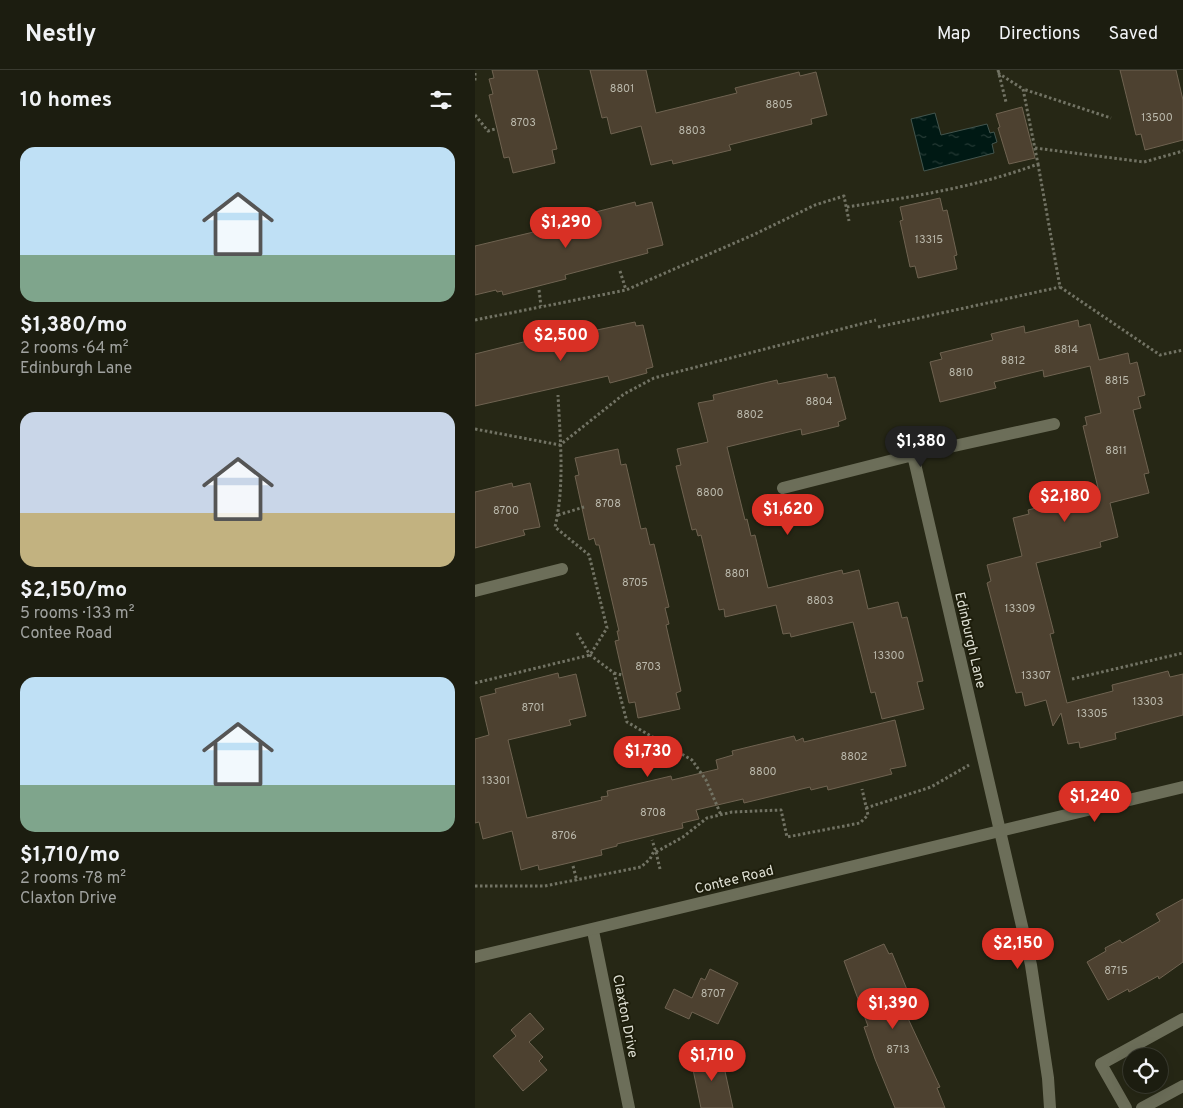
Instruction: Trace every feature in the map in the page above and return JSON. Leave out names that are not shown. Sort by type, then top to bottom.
[{"type":"street","points":[[783,488],[913,455],[1053,424]]},
{"type":"street","name":"Edinburgh Lane","points":[[913,455],[1000,831]]},
{"type":"street","points":[[475,591],[562,569]]},
{"type":"street","name":"Contee Road","points":[[475,957],[1183,787]]},
{"type":"street","points":[[1000,831],[1034,983],[1049,1078],[1050,1108]]},
{"type":"street","name":"Claxton Drive","points":[[593,930],[629,1108]]},
{"type":"street","points":[[1126,1108],[1101,1064],[1183,1019]]},
{"type":"street","points":[[1143,1108],[1183,1086]]},
{"type":"path","points":[[998,71],[1023,89],[1111,118]]},
{"type":"path","points":[[998,71],[1006,102]]},
{"type":"path","points":[[475,73],[475,83]]},
{"type":"path","points":[[1023,89],[1060,287],[1160,355],[1183,350]]},
{"type":"path","points":[[475,115],[488,131],[495,129]]},
{"type":"path","points":[[1035,148],[1144,162],[1183,151]]},
{"type":"path","points":[[847,207],[898,199],[1004,177],[1038,164]]},
{"type":"path","points":[[475,320],[626,290],[753,235],[815,205],[845,196],[849,221]]},
{"type":"path","points":[[620,271],[626,290]]},
{"type":"path","points":[[878,327],[1060,287]]},
{"type":"path","points":[[539,290],[541,306]]},
{"type":"path","points":[[475,429],[560,445],[624,394],[654,378],[876,320]]},
{"type":"path","points":[[475,683],[591,655],[607,628],[589,556],[555,527],[558,515],[560,445],[558,394]]},
{"type":"path","points":[[558,515],[584,507]]},
{"type":"path","points":[[577,633],[591,655],[614,674],[627,722],[692,760],[706,780],[721,815]]},
{"type":"path","points":[[1073,679],[1183,653]]},
{"type":"path","points":[[614,674],[622,674]]},
{"type":"path","points":[[866,808],[931,787],[983,757]]},
{"type":"path","points":[[475,886],[545,886],[641,867],[650,859],[655,850],[683,836],[707,818],[721,815],[781,810],[787,837],[860,823],[868,815],[862,789]]},
{"type":"path","points":[[652,840],[660,869]]},
{"type":"path","points":[[573,866],[577,881]]},
{"type":"water","points":[[935,113],[941,135],[987,124],[990,133],[994,132],[997,142],[992,144],[994,153],[924,171],[911,119]]},
{"type":"building","points":[[492,70],[537,70],[557,149],[552,150],[555,163],[513,173],[509,157],[504,158],[489,95],[493,94],[489,79],[494,78]]},
{"type":"building","points":[[590,70],[646,70],[656,113],[737,93],[735,88],[799,72],[800,76],[816,72],[827,115],[811,119],[812,124],[729,145],[731,150],[673,164],[672,160],[651,165],[641,126],[611,134],[607,117],[602,118]]},
{"type":"building","points":[[1120,70],[1176,70],[1183,100],[1183,140],[1145,150],[1141,134],[1136,135]]},
{"type":"building","points":[[1022,107],[1035,158],[1009,164],[998,128],[1000,127],[996,114]]},
{"type":"building","points":[[940,198],[943,211],[947,210],[957,255],[954,256],[957,269],[918,278],[915,266],[910,267],[900,221],[903,220],[900,207]]},
{"type":"building","points":[[635,202],[636,206],[652,202],[663,245],[647,249],[648,253],[565,275],[566,279],[503,295],[502,291],[497,292],[496,290],[475,295],[475,246],[567,224],[573,222],[572,218]]},
{"type":"building","points":[[1078,320],[1079,327],[1090,324],[1099,360],[1128,353],[1130,364],[1137,362],[1145,395],[1138,397],[1141,408],[1133,410],[1149,473],[1144,474],[1149,493],[1110,503],[1118,537],[1100,542],[1101,547],[1036,563],[1054,633],[1050,634],[1067,703],[1113,691],[1112,685],[1168,671],[1170,677],[1183,674],[1183,715],[1115,733],[1116,739],[1080,748],[1079,742],[1068,744],[1061,713],[1053,726],[1046,700],[1025,706],[1022,692],[1016,693],[987,583],[991,581],[987,565],[1022,556],[1013,518],[1029,514],[1028,510],[1099,492],[1083,426],[1087,425],[1085,417],[1101,413],[1090,366],[1044,377],[1043,370],[994,382],[996,388],[940,402],[930,362],[942,359],[940,353],[993,340],[991,334],[1024,326],[1025,333]]},
{"type":"building","points":[[635,322],[636,326],[643,325],[653,367],[646,369],[647,373],[610,383],[608,376],[475,406],[475,354],[572,330],[573,335]]},
{"type":"building","points":[[827,374],[828,378],[835,377],[846,419],[838,422],[839,426],[802,435],[801,429],[727,447],[745,520],[747,519],[751,536],[755,535],[768,588],[842,570],[843,574],[859,570],[868,609],[898,602],[902,618],[907,617],[923,681],[917,682],[924,709],[882,719],[875,692],[871,693],[853,622],[791,637],[790,633],[783,634],[776,605],[725,617],[724,609],[719,610],[701,535],[698,536],[696,529],[692,530],[676,466],[681,465],[677,449],[708,442],[698,403],[714,400],[713,395],[777,380],[778,384]]},
{"type":"building","points":[[618,449],[621,465],[626,464],[641,529],[646,528],[650,545],[654,544],[669,607],[665,608],[669,624],[666,625],[681,691],[676,693],[680,709],[638,718],[635,702],[629,703],[615,641],[619,640],[617,631],[619,631],[599,545],[596,545],[594,538],[589,540],[575,476],[579,475],[575,458]]},
{"type":"building","points":[[512,483],[513,487],[530,483],[540,527],[523,530],[525,535],[475,548],[475,492]]},
{"type":"building","points":[[558,673],[559,678],[576,674],[586,716],[569,720],[571,725],[508,740],[527,818],[602,800],[601,797],[608,796],[607,791],[671,776],[672,780],[718,769],[716,760],[733,755],[732,751],[794,736],[796,741],[803,738],[804,742],[895,720],[906,766],[890,769],[892,774],[828,790],[827,786],[811,790],[810,787],[744,803],[743,799],[696,810],[699,819],[682,823],[683,828],[617,844],[617,846],[601,850],[602,855],[539,870],[538,865],[521,870],[512,831],[483,839],[479,822],[475,823],[475,739],[489,735],[480,697],[496,693],[495,689]]},
{"type":"building","points":[[1183,899],[1183,962],[1159,979],[1158,976],[1129,992],[1128,989],[1108,1000],[1087,962],[1106,951],[1105,948],[1120,940],[1122,943],[1160,921],[1156,914]]},
{"type":"building","points":[[884,944],[889,954],[892,953],[910,997],[908,998],[912,1009],[905,1012],[940,1087],[937,1088],[945,1108],[895,1108],[875,1059],[864,1027],[868,1026],[844,961]]},
{"type":"building","points":[[710,969],[738,983],[718,1024],[692,1012],[689,1019],[665,1008],[674,989],[692,998],[701,978],[705,980]]},
{"type":"building","points":[[530,1013],[544,1029],[529,1042],[543,1057],[539,1061],[547,1070],[523,1091],[493,1056],[516,1036],[511,1030]]},
{"type":"building","points":[[721,1053],[733,1108],[701,1108],[691,1060]]}]
